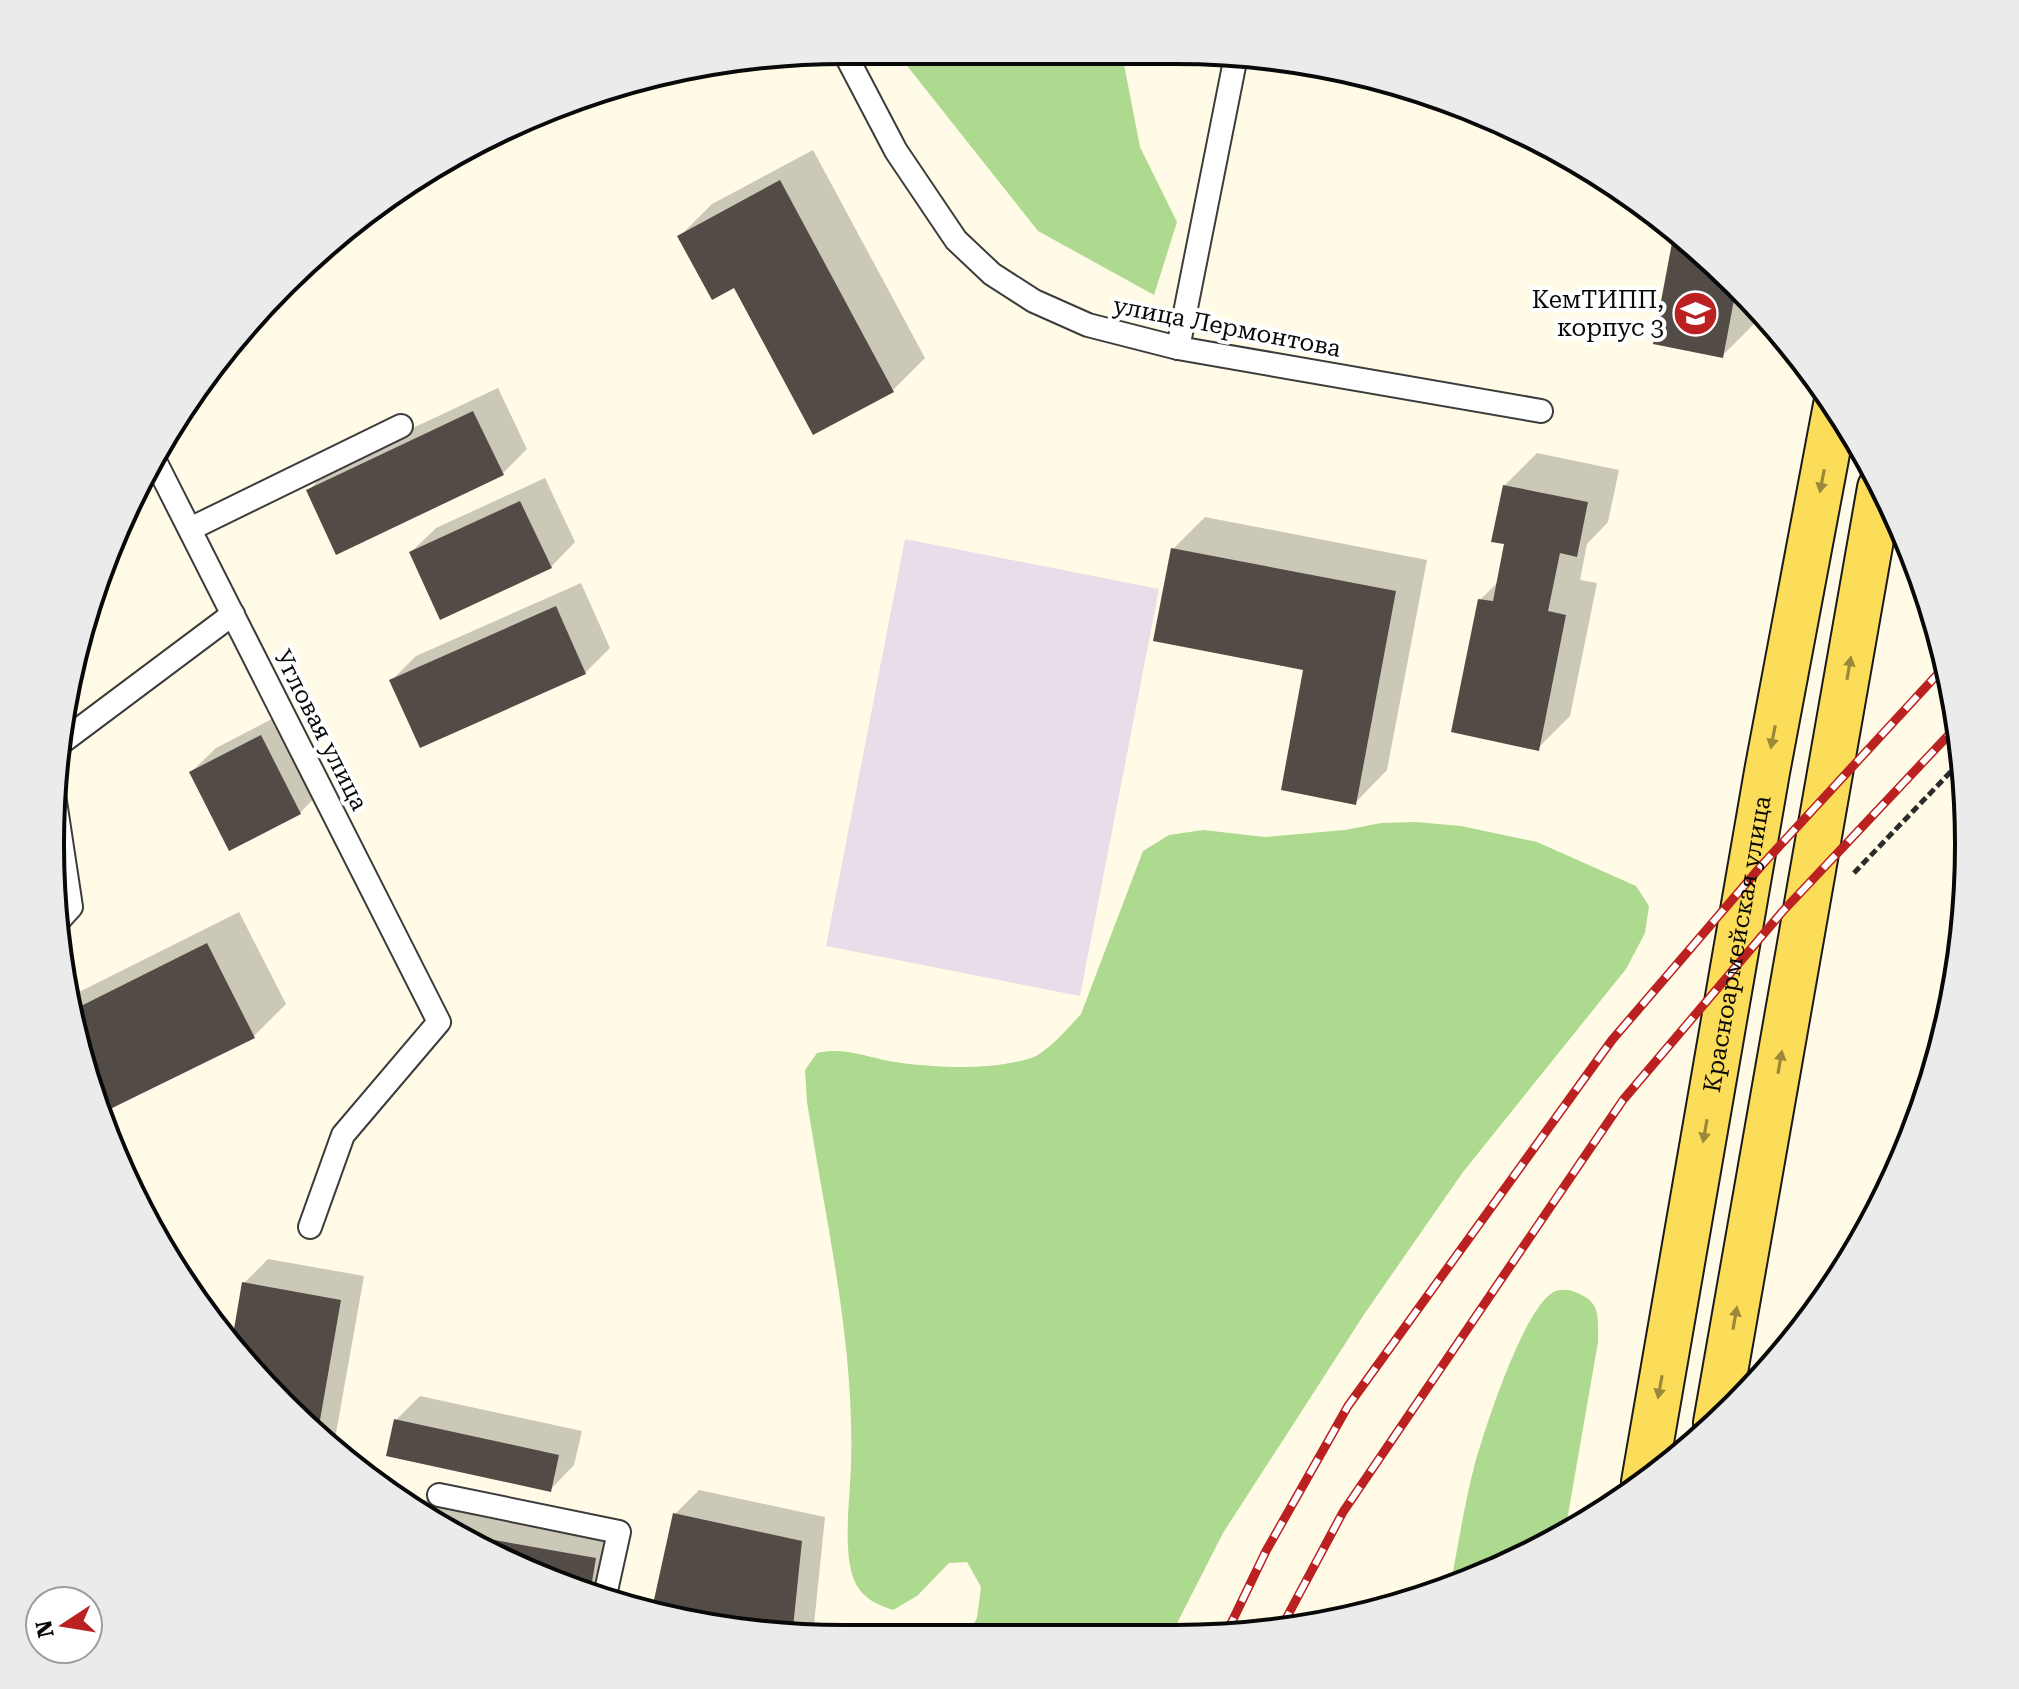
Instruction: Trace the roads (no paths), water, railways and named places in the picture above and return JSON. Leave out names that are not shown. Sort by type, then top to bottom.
[{"type":"main road","name":"Красноармейская улица","points":[[1647,1466],[1767,772],[1832,426]]},
{"type":"main road","points":[[1720,1402],[1877,504]]},
{"type":"lane","name":"улица Лермонтова","points":[[850,64],[896,151],[956,240],[992,274],[1034,301],[1088,325],[1178,348],[1541,411]]},
{"type":"lane","points":[[1178,348],[1234,67]]},
{"type":"lane","points":[[190,529],[401,426]]},
{"type":"lane","name":"Угловая улица","points":[[160,470],[439,1022],[343,1135],[310,1227]]},
{"type":"lane","points":[[72,734],[233,614]]},
{"type":"lane","points":[[65,866],[71,907],[67,911]]},
{"type":"lane","points":[[439,1495],[619,1532],[607,1588]]},
{"type":"railway","points":[[1232,1622],[1266,1551],[1348,1406],[1612,1040],[1762,865],[1936,676]]},
{"type":"railway","points":[[1287,1616],[1343,1512],[1623,1100],[1783,911],[1947,737]]},
{"type":"place","name":"КемТИПП, корпус 3","points":[[1695,314]]}]
